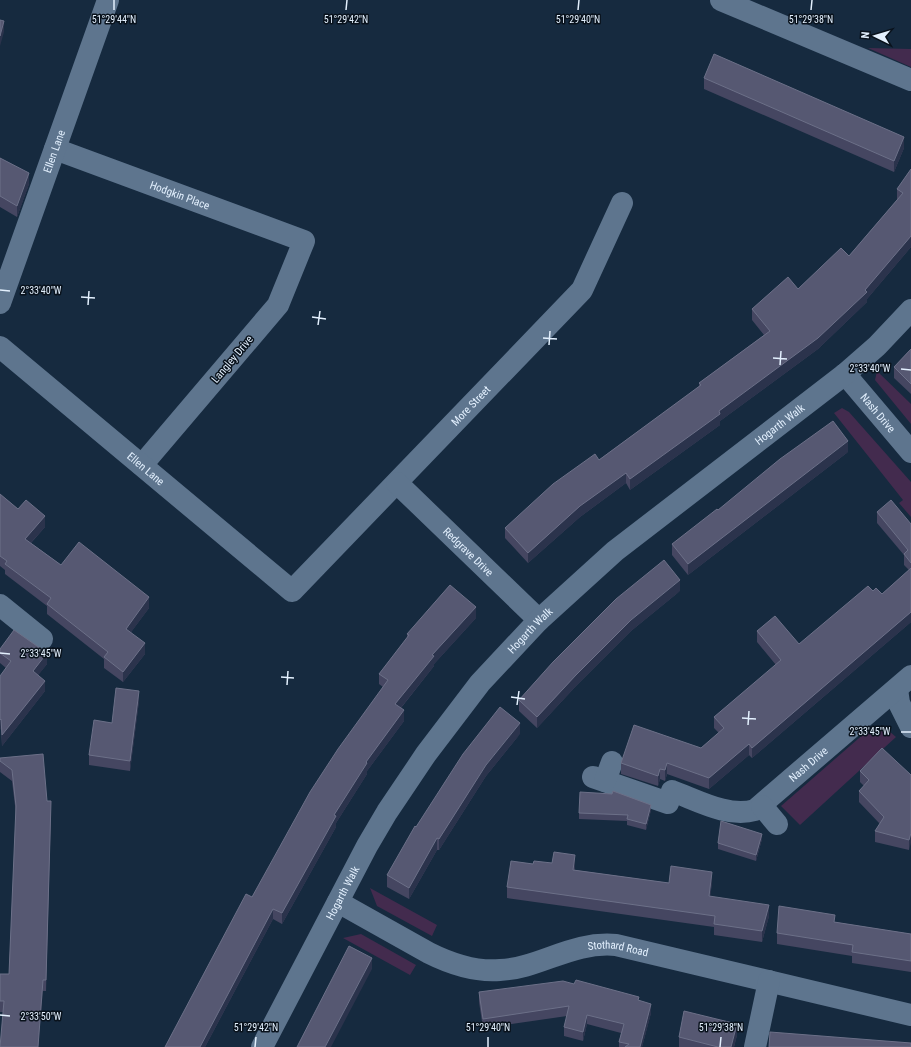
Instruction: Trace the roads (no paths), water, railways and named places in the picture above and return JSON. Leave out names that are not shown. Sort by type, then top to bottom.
[{"type":"street","name":"Ellen Lane","points":[[0,304],[108,0]]},
{"type":"street","points":[[721,0],[911,80]]},
{"type":"street","name":"Hodgkin Place","points":[[55,149],[304,241]]},
{"type":"street","name":"More Street","points":[[292,591],[582,290],[622,203]]},
{"type":"street","name":"Langley Drive","points":[[142,465],[278,305],[304,241]]},
{"type":"street","name":"Hogarth Walk","points":[[262,1047],[387,812],[439,735],[480,683],[538,620],[615,551],[845,374],[878,346],[911,310]]},
{"type":"street","name":"Ellen Lane","points":[[0,347],[292,591]]},
{"type":"street","name":"Nash Drive","points":[[845,374],[911,452]]},
{"type":"street","name":"Redgrave Drive","points":[[397,483],[538,620]]},
{"type":"street","points":[[2,612],[42,639]]},
{"type":"street","points":[[904,683],[898,703],[911,727]]},
{"type":"street","name":"Nash Drive","points":[[603,773],[668,803],[673,788],[728,811],[747,813],[766,802],[904,683]]},
{"type":"street","points":[[766,802],[777,824]]},
{"type":"street","name":"Stothard Road","points":[[338,902],[430,953],[444,960],[467,967],[489,970],[511,969],[584,946],[598,944],[625,946],[911,1015]]},
{"type":"street","points":[[755,1047],[769,981]]}]
